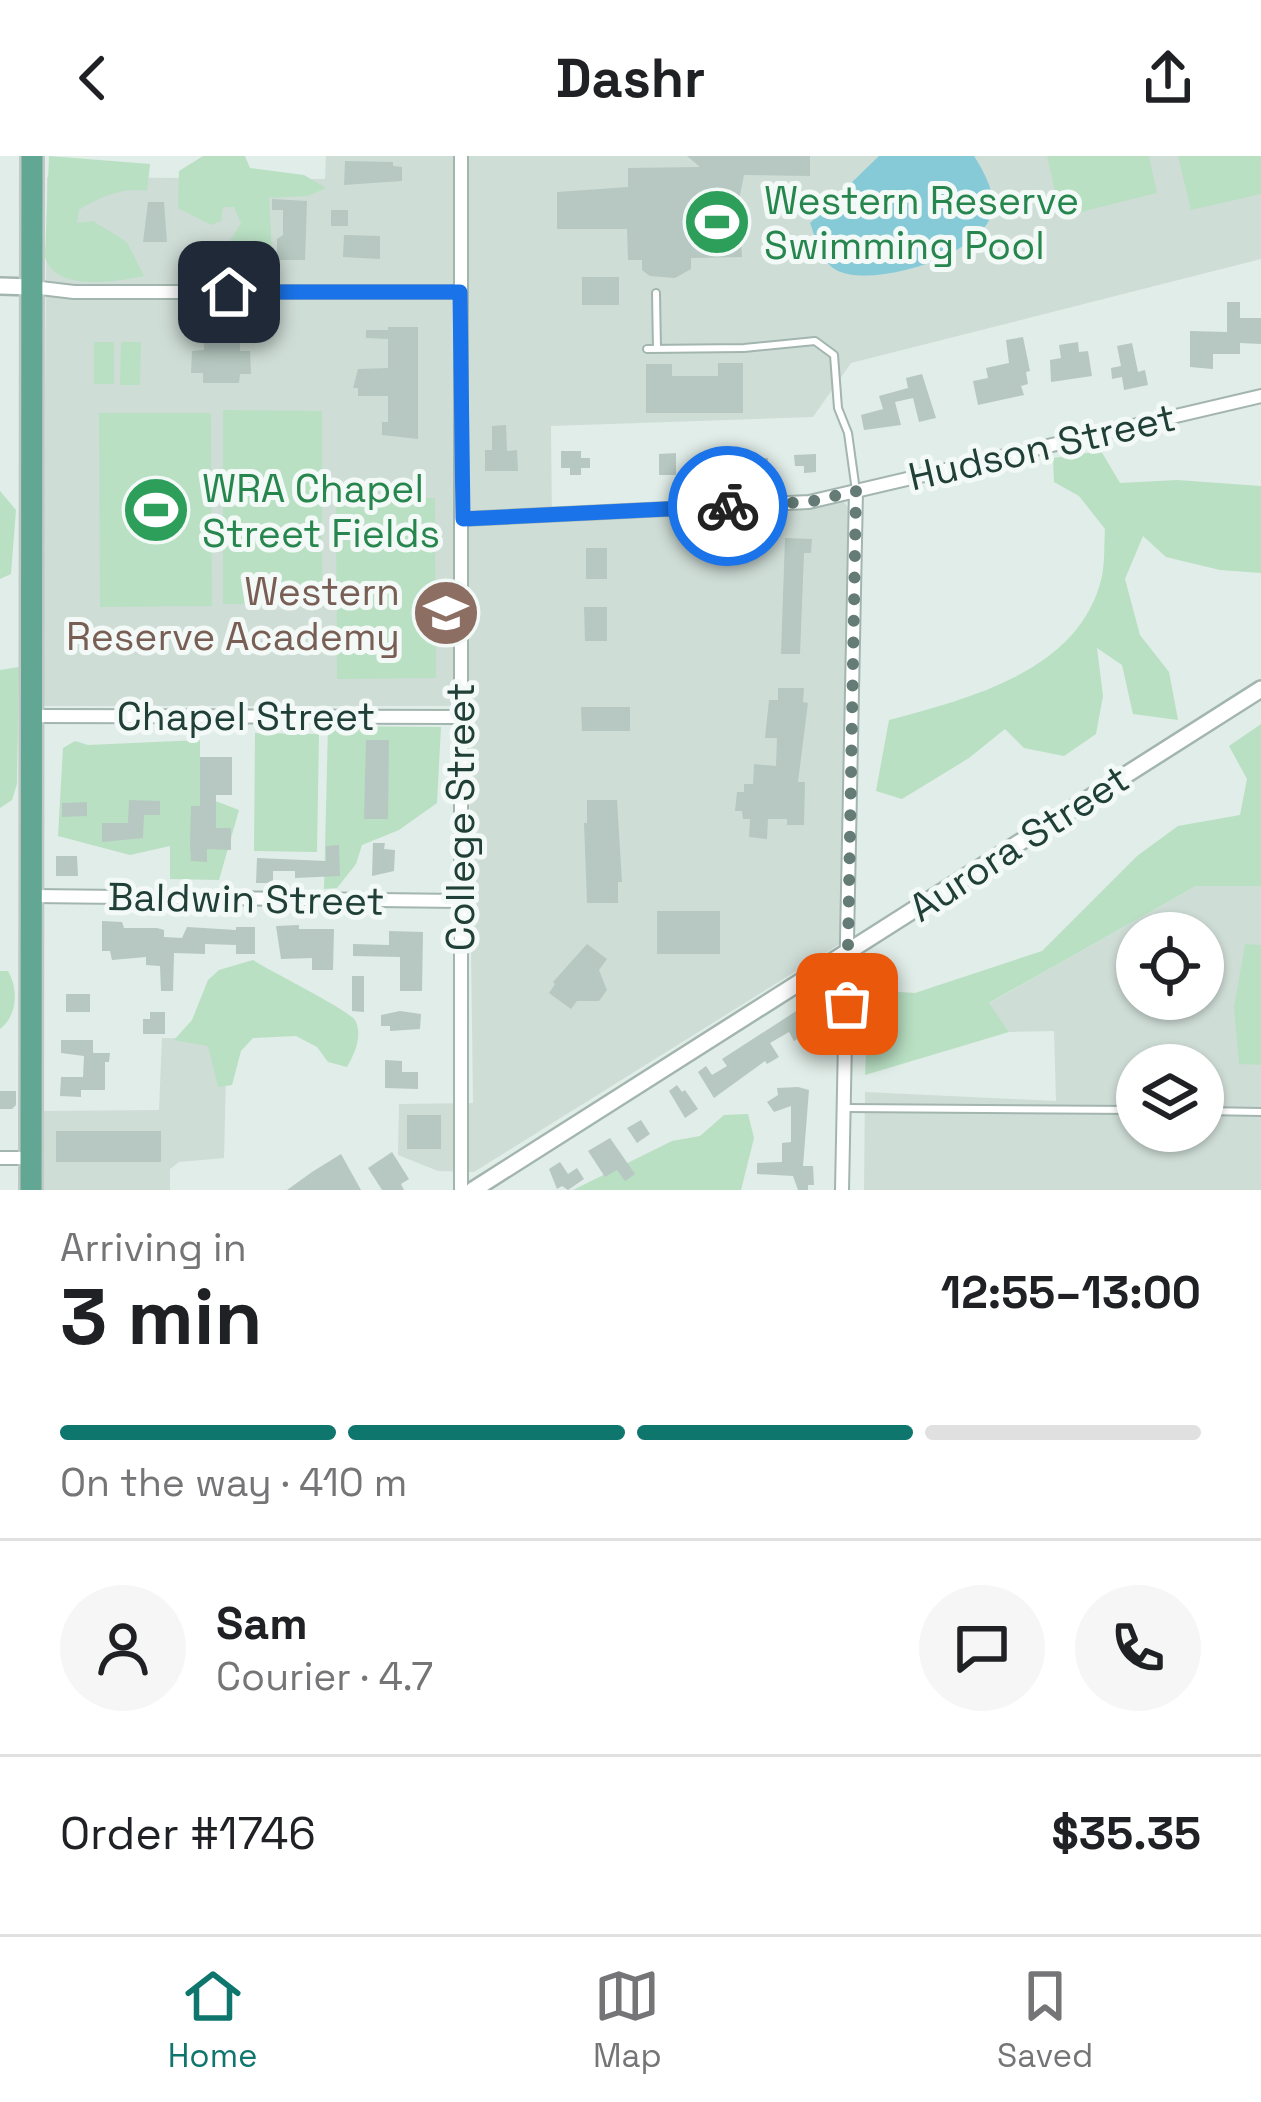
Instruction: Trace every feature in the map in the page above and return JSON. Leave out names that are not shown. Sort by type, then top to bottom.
[{"type":"main road","points":[[31,1190],[32,156]]},
{"type":"street","name":"College Street","points":[[460,1190],[461,156]]},
{"type":"street","points":[[0,286],[74,292],[460,292]]},
{"type":"street","name":"Hudson Street","points":[[463,519],[809,502],[1261,396]]},
{"type":"street","points":[[842,1190],[856,491]]},
{"type":"street","name":"Aurora Street","points":[[473,1190],[1261,689]]},
{"type":"street","name":"Chapel Street","points":[[32,716],[460,717]]},
{"type":"street","name":"Baldwin Street","points":[[33,896],[459,901]]},
{"type":"street","points":[[0,1157],[33,1158]]},
{"type":"lane","points":[[656,292],[657,349]]},
{"type":"lane","points":[[647,349],[744,348],[815,341],[826,346],[834,355],[838,408],[848,434],[856,491]]},
{"type":"lane","points":[[844,1108],[1116,1110]]},
{"type":"lane","points":[[1224,1111],[1261,1112]]},
{"type":"shaded area","name":"Western Reserve Academy","points":[[326,156],[1261,156],[1261,259],[851,363],[813,417],[551,426],[552,519],[843,501],[851,510],[841,943],[474,1172],[438,1171],[398,1155],[399,1104],[473,1103],[468,706],[42,706],[47,177],[325,179]]},
{"type":"shaded area","points":[[1196,886],[1261,886],[1261,1190],[864,1190],[865,1092],[1056,1101],[1054,1031],[1009,1032],[988,1004],[1116,931],[1116,1020],[1224,1020],[1224,912],[1150,912]]},
{"type":"shaded area","points":[[162,1038],[227,1039],[224,1158],[179,1162],[170,1169],[170,1190],[40,1190],[40,1111],[159,1110]]},
{"type":"green space","points":[[49,156],[150,164],[147,191],[121,192],[95,201],[79,210],[77,223],[93,221],[127,242],[144,276],[88,282],[61,276],[51,268],[45,257]]},
{"type":"green space","points":[[203,156],[245,156],[250,168],[304,175],[326,188],[308,196],[269,198],[270,282],[253,286],[180,279],[178,269],[225,249],[241,223],[234,207],[223,207],[221,221],[211,225],[178,208],[179,171]]},
{"type":"green space","points":[[1047,156],[1149,156],[1157,193],[1061,217]]},
{"type":"green space","points":[[1178,156],[1261,156],[1261,194],[1191,210]]},
{"type":"green space","points":[[94,342],[114,342],[114,384],[94,384]]},
{"type":"green space","points":[[121,342],[141,342],[140,385],[120,385]]},
{"type":"green space","points":[[223,410],[322,411],[322,604],[223,604]]},
{"type":"green space","name":"WRA Chapel Street Fields","points":[[99,413],[211,413],[212,606],[100,607]]},
{"type":"green space","points":[[1101,451],[1120,483],[1177,480],[1261,486],[1261,573],[1220,570],[1166,557],[1143,536],[1125,579],[1140,635],[1169,672],[1178,720],[1133,714],[1122,665],[1097,648],[1103,696],[1096,734],[1064,756],[1024,748],[1005,729],[969,758],[902,799],[876,791],[889,720],[954,702],[1018,675],[1047,658],[1090,609],[1102,576],[1105,529],[1079,496],[1054,482],[1053,458]]},
{"type":"green space","points":[[0,491],[16,510],[11,574],[0,579]]},
{"type":"green space","points":[[435,498],[436,678],[337,679],[336,499]]},
{"type":"green space","points":[[19,667],[17,784],[12,800],[0,808],[0,670]]},
{"type":"green space","points":[[1261,724],[1261,886],[1196,886],[1150,912],[1116,912],[1116,931],[989,1003],[1009,1032],[865,1075],[869,990],[915,993],[1042,951],[1137,856],[1178,826],[1240,815],[1247,779],[1229,746]]},
{"type":"green space","points":[[328,726],[441,727],[437,803],[399,830],[362,845],[356,864],[337,888],[324,889]]},
{"type":"green space","points":[[255,733],[319,734],[317,852],[254,851]]},
{"type":"green space","points":[[200,740],[200,795],[239,810],[219,880],[170,879],[170,846],[130,855],[58,836],[63,748],[75,741],[88,745]]},
{"type":"green space","points":[[1245,944],[1261,945],[1261,1065],[1239,1064],[1234,1007]]},
{"type":"green space","points":[[253,960],[355,1020],[358,1038],[347,1067],[328,1062],[317,1047],[296,1036],[253,1038],[241,1051],[232,1085],[218,1087],[208,1046],[174,1040],[192,1020],[208,980],[219,970]]},
{"type":"green space","points":[[0,971],[8,971],[15,994],[10,1017],[0,1029]]},
{"type":"green space","points":[[748,1114],[754,1138],[741,1190],[573,1190],[672,1141],[700,1136],[724,1115]]},
{"type":"water","points":[[879,156],[974,156],[992,196],[986,226],[951,253],[927,264],[877,275],[838,271],[820,250],[810,223]]},
{"type":"building","points":[[687,156],[810,156],[810,176],[744,175],[739,200],[742,257],[691,258],[691,269],[675,278],[650,276],[642,270],[642,260],[628,260],[627,229],[557,229],[557,192],[628,187],[628,168],[700,167]]},
{"type":"building","points":[[345,161],[393,162],[402,167],[402,181],[344,185]]},
{"type":"building","points":[[272,199],[307,201],[305,260],[277,260],[283,210],[272,210]]},
{"type":"building","points":[[148,202],[164,202],[167,242],[143,242]]},
{"type":"building","points":[[331,210],[348,210],[348,226],[331,226]]},
{"type":"building","points":[[344,235],[380,236],[380,259],[343,257]]},
{"type":"building","points":[[582,277],[619,277],[619,305],[582,305]]},
{"type":"building","points":[[1227,302],[1240,302],[1240,318],[1261,318],[1261,344],[1240,343],[1240,354],[1213,354],[1213,369],[1190,367],[1190,331],[1227,332]]},
{"type":"building","points":[[418,327],[418,439],[382,435],[382,422],[388,422],[388,396],[358,396],[358,388],[353,388],[358,369],[388,368],[388,339],[366,338],[366,330]]},
{"type":"building","points":[[1023,337],[1030,371],[1026,372],[1028,384],[1021,386],[1024,395],[978,405],[973,381],[988,378],[986,368],[1009,363],[1006,340]]},
{"type":"building","points":[[204,340],[240,341],[240,351],[250,351],[251,374],[240,374],[239,383],[203,383],[203,373],[191,373],[192,351],[204,350]]},
{"type":"building","points":[[1078,342],[1079,352],[1088,351],[1092,376],[1051,382],[1050,360],[1061,358],[1059,345]]},
{"type":"building","points":[[1132,343],[1138,372],[1145,370],[1148,385],[1124,390],[1122,377],[1112,379],[1111,368],[1121,366],[1117,346]]},
{"type":"building","points":[[718,363],[743,363],[743,413],[646,413],[646,364],[672,364],[672,376],[718,376]]},
{"type":"building","points":[[922,374],[936,418],[919,422],[913,398],[895,402],[901,425],[864,430],[861,415],[883,409],[879,396],[908,388],[906,378]]},
{"type":"building","points":[[506,425],[507,451],[517,450],[518,471],[485,471],[485,450],[492,450],[492,426]]},
{"type":"building","points":[[561,451],[581,451],[581,458],[590,458],[590,468],[581,468],[581,475],[570,475],[570,468],[561,468]]},
{"type":"building","points":[[676,453],[676,475],[659,475],[659,454]]},
{"type":"building","points":[[816,454],[816,472],[804,473],[804,466],[795,466],[794,455]]},
{"type":"building","points":[[768,458],[768,473],[746,473],[746,459]]},
{"type":"building","points":[[701,460],[721,460],[721,474],[701,475]]},
{"type":"building","points":[[785,538],[812,539],[811,553],[804,553],[800,654],[781,654]]},
{"type":"building","points":[[586,548],[607,548],[607,579],[586,579]]},
{"type":"building","points":[[584,607],[607,607],[607,641],[585,641]]},
{"type":"building","points":[[778,688],[804,688],[803,702],[808,703],[798,782],[805,782],[804,825],[768,819],[767,839],[749,837],[750,819],[735,811],[737,792],[744,792],[744,784],[753,784],[754,764],[776,766],[777,738],[765,738],[769,700],[778,700]]},
{"type":"building","points":[[581,707],[630,707],[630,731],[582,731]]},
{"type":"building","points":[[366,740],[389,740],[388,819],[364,819]]},
{"type":"building","points":[[200,757],[232,757],[232,795],[216,795],[216,828],[231,828],[231,850],[207,849],[207,862],[191,861],[190,846],[191,806],[200,806]]},
{"type":"building","points":[[129,800],[160,801],[160,815],[144,815],[143,838],[102,842],[102,823],[128,823]]},
{"type":"building","points":[[587,800],[617,800],[622,882],[618,882],[618,903],[587,903]]},
{"type":"building","points":[[87,802],[87,816],[62,817],[62,803]]},
{"type":"building","points":[[373,843],[385,843],[384,849],[395,850],[394,871],[372,876]]},
{"type":"building","points":[[339,845],[340,876],[295,878],[295,871],[273,871],[273,883],[256,883],[257,858],[326,861],[326,846]]},
{"type":"building","points":[[56,856],[77,856],[78,876],[56,876]]},
{"type":"building","points":[[657,911],[720,911],[720,954],[657,954]]},
{"type":"building","points":[[102,921],[122,922],[124,928],[157,928],[164,930],[164,937],[182,938],[187,927],[255,927],[255,954],[236,954],[236,945],[205,944],[205,954],[174,953],[173,991],[161,991],[160,966],[146,965],[146,957],[112,960],[110,951],[102,951]]},
{"type":"building","points":[[299,925],[299,929],[334,929],[333,970],[312,970],[312,958],[281,959],[276,926]]},
{"type":"building","points":[[389,931],[423,932],[422,991],[400,991],[400,957],[353,956],[353,944],[389,945]]},
{"type":"building","points":[[587,944],[607,959],[599,970],[607,990],[599,1001],[577,1001],[571,1009],[549,993]]},
{"type":"building","points":[[352,976],[364,976],[364,1012],[352,1011]]},
{"type":"building","points":[[66,994],[90,994],[90,1012],[66,1012]]},
{"type":"building","points":[[804,1006],[811,1019],[799,1026],[804,1035],[794,1041],[789,1032],[770,1043],[779,1057],[765,1061],[714,1098],[698,1072],[706,1066],[712,1075],[727,1066],[722,1059]]},
{"type":"building","points":[[150,1012],[165,1012],[165,1034],[143,1034],[143,1019],[150,1019]]},
{"type":"building","points":[[421,1014],[420,1029],[390,1031],[390,1026],[381,1026],[381,1015]]},
{"type":"building","points":[[61,1040],[93,1040],[93,1053],[110,1053],[105,1062],[105,1090],[81,1090],[81,1097],[60,1096],[61,1077],[83,1077],[84,1056],[61,1053]]},
{"type":"building","points":[[385,1060],[402,1061],[402,1072],[418,1072],[418,1089],[385,1088]]},
{"type":"building","points":[[677,1085],[698,1109],[685,1118],[669,1091]]},
{"type":"building","points":[[777,1088],[809,1090],[803,1166],[813,1166],[814,1185],[808,1185],[808,1190],[798,1190],[793,1176],[757,1174],[757,1163],[782,1162],[782,1143],[791,1142],[791,1106],[774,1112],[767,1102],[778,1095]]},
{"type":"building","points":[[0,1091],[16,1091],[12,1109],[0,1109]]},
{"type":"building","points":[[407,1115],[441,1115],[441,1149],[407,1149]]},
{"type":"building","points":[[641,1120],[650,1134],[637,1143],[627,1128]]},
{"type":"building","points":[[56,1131],[161,1131],[161,1162],[56,1162]]},
{"type":"building","points":[[610,1138],[635,1174],[625,1181],[617,1170],[605,1177],[588,1151]]},
{"type":"building","points":[[392,1152],[409,1179],[401,1184],[404,1190],[382,1190],[368,1168]]},
{"type":"building","points":[[341,1154],[361,1190],[287,1190],[312,1172]]},
{"type":"building","points":[[560,1162],[568,1174],[577,1168],[584,1179],[568,1190],[557,1189],[549,1169]]},
{"type":"way so far","points":[[728,506],[809,502],[856,491],[847,1004]]},
{"type":"place","name":"Western Reserve Swimming Pool","points":[[717,222]]},
{"type":"place","name":"WRA Chapel Street Fields","points":[[156,510]]},
{"type":"place","name":"Western Reserve Academy","points":[[446,613]]},
{"type":"route","points":[[229,292],[460,292],[463,519],[728,506]]}]
